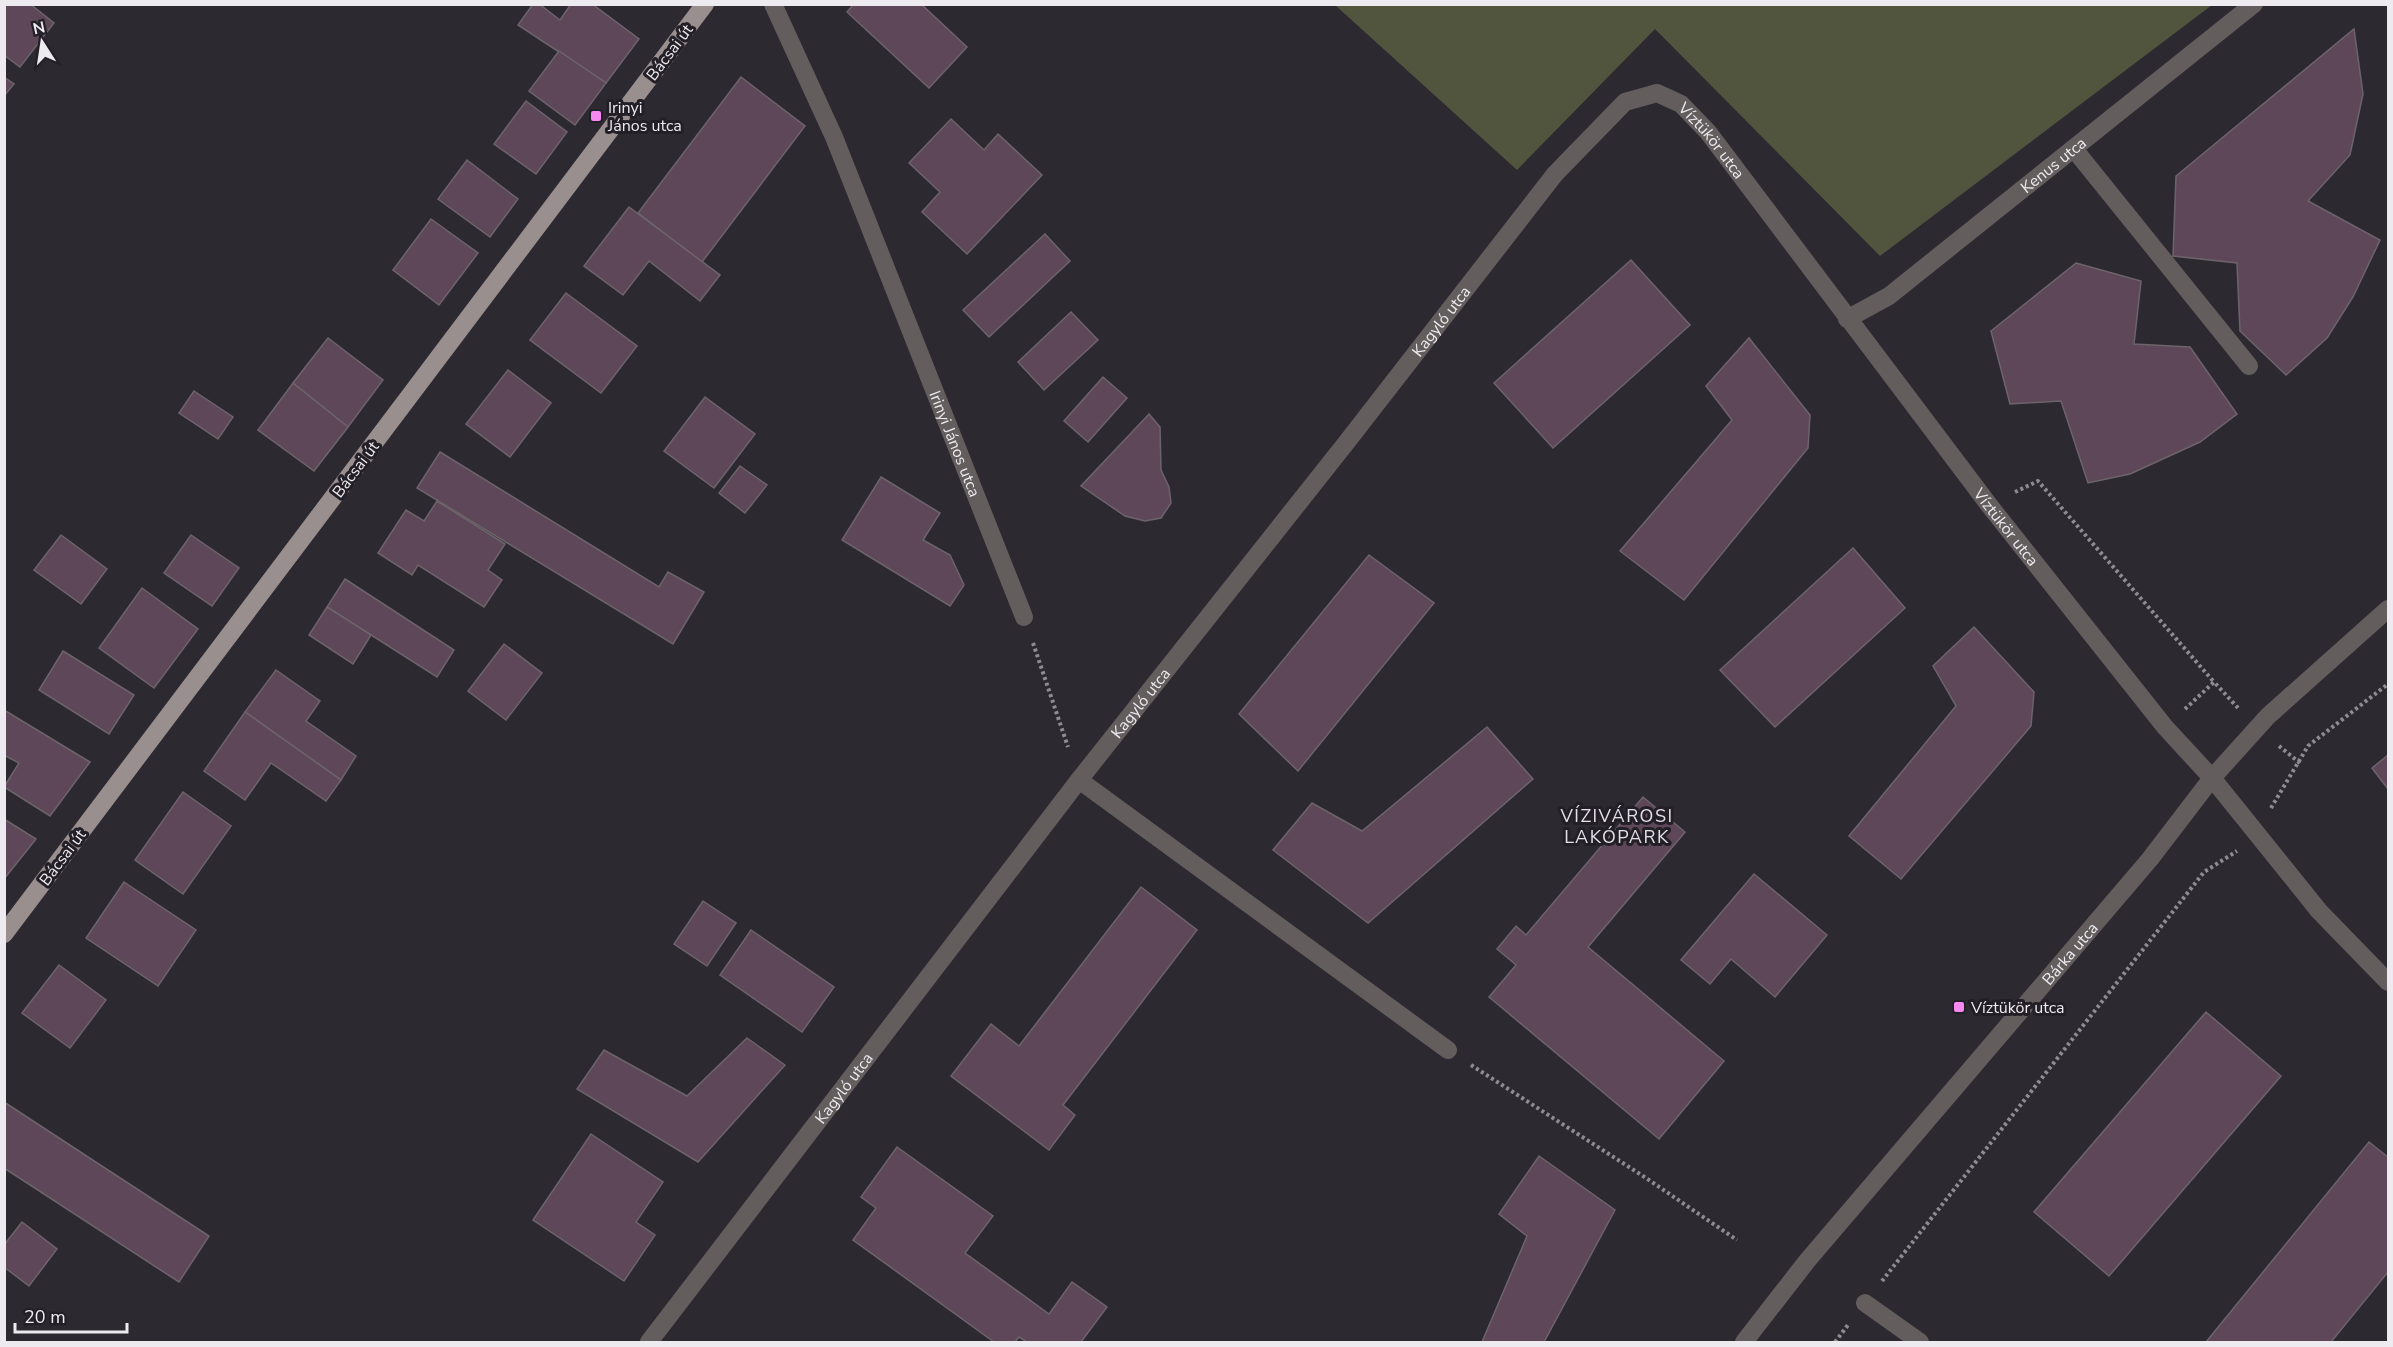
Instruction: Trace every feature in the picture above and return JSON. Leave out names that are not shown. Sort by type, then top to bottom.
[{"type":"main road","name":"Bácsai út","points":[[4,934],[705,4]]},
{"type":"street","name":"Irinyi János utca","points":[[773,4],[834,136],[1024,616]]},
{"type":"street","name":"Kenus utca","points":[[1847,319],[1888,296],[2254,4]]},
{"type":"street","name":"Víztükör utca","points":[[1657,93],[1681,104],[1708,132],[1989,505],[2165,727],[2212,778],[2319,911],[2388,982]]},
{"type":"street","name":"Kagyló utca","points":[[649,1342],[1079,780],[1555,174],[1625,102],[1657,93]]},
{"type":"street","points":[[2074,149],[2249,366]]},
{"type":"street","name":"Bárka utca","points":[[1744,1342],[1807,1261],[2150,859],[2212,778],[2268,716],[2388,609]]},
{"type":"street","points":[[1079,780],[1448,1050]]},
{"type":"street","points":[[1865,1303],[1920,1342]]},
{"type":"path","points":[[1989,505],[2038,481],[2214,682]]},
{"type":"path","points":[[1024,616],[1079,780]]},
{"type":"path","points":[[1835,1342],[2204,872],[2234,854],[2255,832],[2308,746],[2388,684]]},
{"type":"path","points":[[1448,1050],[1646,1178],[1737,1240]]},
{"type":"green space","points":[[1335,5],[2212,5],[1880,256],[1655,29],[1517,170]]},
{"type":"building","points":[[4,4],[30,4],[54,23],[20,67],[4,55]]},
{"type":"building","points":[[533,4],[539,4],[560,20],[571,4],[592,4],[639,39],[606,83],[518,25]]},
{"type":"building","points":[[854,4],[921,4],[967,47],[929,88],[847,12]]},
{"type":"building","points":[[2354,29],[2363,94],[2350,155],[2308,201],[2380,240],[2353,297],[2327,338],[2286,375],[2240,331],[2237,263],[2173,256],[2176,176]]},
{"type":"building","points":[[559,51],[606,83],[575,125],[529,91]]},
{"type":"building","points":[[4,77],[14,84],[4,96]]},
{"type":"building","points":[[741,77],[805,126],[702,262],[638,213]]},
{"type":"building","points":[[526,101],[567,132],[536,174],[494,144]]},
{"type":"building","points":[[951,119],[984,150],[998,134],[1042,175],[967,254],[922,212],[940,192],[909,163]]},
{"type":"building","points":[[467,160],[518,199],[490,237],[438,199]]},
{"type":"building","points":[[629,207],[720,275],[700,301],[649,261],[623,295],[584,266]]},
{"type":"building","points":[[431,219],[478,253],[439,305],[393,270]]},
{"type":"building","points":[[1045,234],[1070,261],[989,337],[963,310]]},
{"type":"building","points":[[1631,260],[1690,325],[1553,448],[1494,383]]},
{"type":"building","points":[[2076,263],[2141,281],[2134,344],[2190,347],[2237,414],[2200,442],[2130,474],[2088,483],[2061,401],[2010,404],[1991,331]]},
{"type":"building","points":[[566,293],[637,346],[601,393],[530,340]]},
{"type":"building","points":[[1071,312],[1098,340],[1044,390],[1018,362]]},
{"type":"building","points":[[328,338],[383,380],[348,427],[293,383]]},
{"type":"building","points":[[1749,338],[1810,415],[1808,448],[1684,600],[1620,551],[1732,420],[1706,386]]},
{"type":"building","points":[[508,370],[551,403],[510,457],[466,424]]},
{"type":"building","points":[[1103,377],[1127,398],[1088,442],[1064,421]]},
{"type":"building","points":[[293,383],[348,427],[314,471],[258,430]]},
{"type":"building","points":[[194,391],[233,417],[218,439],[179,413]]},
{"type":"building","points":[[705,397],[755,434],[714,488],[664,451]]},
{"type":"building","points":[[1149,414],[1160,427],[1161,470],[1169,487],[1171,503],[1161,518],[1145,521],[1125,516],[1081,486]]},
{"type":"building","points":[[440,452],[659,587],[668,572],[704,592],[673,644],[417,488]]},
{"type":"building","points":[[740,466],[767,485],[745,513],[719,493]]},
{"type":"building","points":[[881,477],[940,513],[923,540],[950,555],[964,585],[950,606],[842,540]]},
{"type":"building","points":[[437,501],[505,544],[488,570],[502,580],[484,607],[418,565],[412,575],[378,553],[406,510],[424,521]]},
{"type":"building","points":[[61,535],[107,569],[81,604],[34,570]]},
{"type":"building","points":[[191,535],[239,568],[212,606],[164,573]]},
{"type":"building","points":[[1853,548],[1905,608],[1775,727],[1720,670]]},
{"type":"building","points":[[1369,555],[1434,603],[1298,771],[1239,714]]},
{"type":"building","points":[[345,579],[454,650],[437,677],[327,607]]},
{"type":"building","points":[[142,588],[198,629],[154,688],[99,648]]},
{"type":"building","points":[[327,607],[371,635],[353,664],[309,635]]},
{"type":"building","points":[[1974,627],[2034,692],[2031,726],[1901,879],[1849,836],[1956,706],[1933,666]]},
{"type":"building","points":[[504,644],[542,673],[506,720],[468,691]]},
{"type":"building","points":[[63,651],[134,695],[109,734],[39,690]]},
{"type":"building","points":[[276,670],[320,701],[306,721],[356,756],[341,780],[245,712]]},
{"type":"building","points":[[4,710],[90,762],[50,816],[4,787],[19,763],[4,755]]},
{"type":"building","points":[[245,712],[341,780],[326,801],[271,763],[245,800],[204,771]]},
{"type":"building","points":[[1487,727],[1533,779],[1368,923],[1273,850],[1312,803],[1362,831]]},
{"type":"building","points":[[2388,755],[2388,789],[2372,768]]},
{"type":"building","points":[[183,792],[231,826],[183,894],[135,860]]},
{"type":"building","points":[[1643,797],[1685,832],[1588,947],[1724,1061],[1659,1139],[1489,997],[1516,965],[1497,949],[1516,926],[1526,935]]},
{"type":"building","points":[[4,819],[36,839],[4,879]]},
{"type":"building","points":[[1754,874],[1827,935],[1775,997],[1731,959],[1710,984],[1681,960]]},
{"type":"building","points":[[124,882],[196,930],[158,986],[86,938]]},
{"type":"building","points":[[1141,887],[1197,930],[1063,1105],[1075,1115],[1049,1150],[951,1076],[991,1024],[1019,1046]]},
{"type":"building","points":[[703,901],[736,923],[707,966],[674,944]]},
{"type":"building","points":[[751,930],[834,987],[802,1032],[720,975]]},
{"type":"building","points":[[59,965],[106,1000],[70,1048],[22,1013]]},
{"type":"building","points":[[2206,1012],[2281,1076],[2109,1276],[2034,1212]]},
{"type":"building","points":[[747,1038],[785,1065],[698,1162],[577,1089],[604,1050],[687,1096]]},
{"type":"building","points":[[4,1102],[209,1236],[179,1282],[4,1168]]},
{"type":"building","points":[[591,1134],[663,1182],[636,1222],[655,1235],[624,1281],[533,1220]]},
{"type":"building","points":[[2369,1142],[2388,1157],[2388,1272],[2331,1342],[2206,1342]]},
{"type":"building","points":[[897,1147],[993,1216],[965,1253],[1049,1314],[1072,1282],[1107,1307],[1081,1342],[1027,1342],[1019,1337],[1015,1342],[994,1342],[853,1240],[876,1208],[861,1197]]},
{"type":"building","points":[[1539,1156],[1615,1210],[1544,1342],[1482,1342],[1527,1236],[1499,1214]]},
{"type":"building","points":[[22,1222],[57,1249],[29,1286],[4,1267],[4,1245]]},
{"type":"place","name":"Irinyi János utca","points":[[596,116]]},
{"type":"place","name":"Víztükör utca","points":[[1959,1007]]},
{"type":"district","name":"VÍZIVÁROSI LAKÓPARK","points":[[1617,826]]}]
